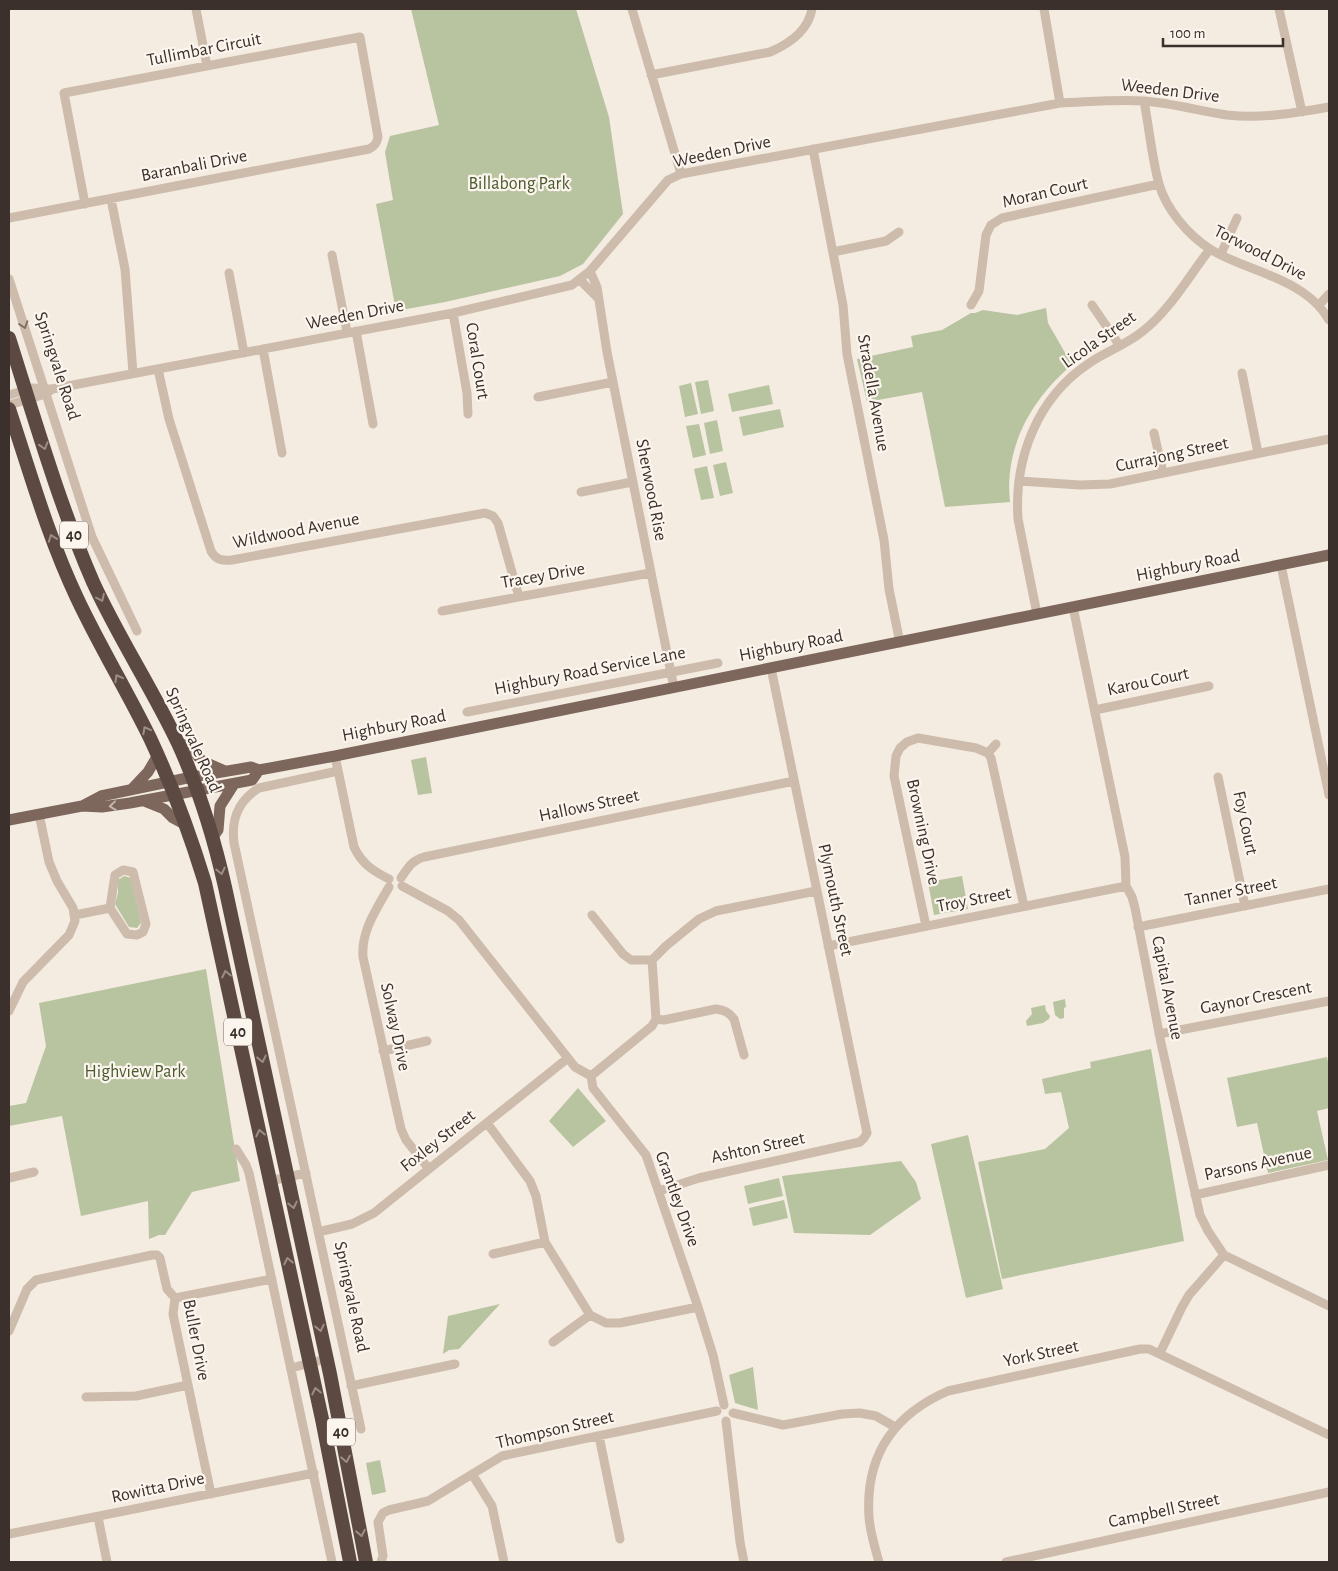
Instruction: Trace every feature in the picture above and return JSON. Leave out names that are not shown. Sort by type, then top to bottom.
[{"type":"highway","name":"Springvale Road","points":[[9,338],[65,510],[86,565],[106,608],[177,742],[192,777],[212,838],[223,880],[326,1360],[366,1562]]},
{"type":"highway","name":"40","points":[[9,409],[66,575],[158,756],[186,825],[201,870],[211,905],[310,1364],[350,1562]]},
{"type":"main road","name":"Highbury Road","points":[[82,806],[101,796],[192,777],[250,767],[259,770],[335,756],[1329,555]]},
{"type":"main road","points":[[177,742],[191,748],[202,761],[225,771]]},
{"type":"main road","points":[[131,790],[148,772],[158,756]]},
{"type":"main road","name":"Highbury Road","points":[[9,820],[82,806],[107,806],[144,801],[234,784],[252,780],[259,770]]},
{"type":"main road","points":[[212,838],[218,830],[220,806],[234,784]]},
{"type":"main road","points":[[144,801],[164,809],[173,818],[186,825]]},
{"type":"street","points":[[196,9],[207,66]]},
{"type":"street","points":[[632,9],[681,174]]},
{"type":"street","points":[[651,75],[770,52],[784,46],[797,36],[811,16],[812,9]]},
{"type":"street","points":[[1044,9],[1060,103]]},
{"type":"street","points":[[1279,9],[1302,112]]},
{"type":"street","name":"Tullimbar Circuit","points":[[85,204],[64,93],[360,37],[378,137]]},
{"type":"street","name":"Weeden Drive","points":[[9,395],[27,395],[453,313],[564,287],[580,280],[590,271],[668,180],[681,174],[1060,103],[1144,101],[1208,112],[1248,116],[1285,115],[1329,107]]},
{"type":"street","name":"Torwood Drive","points":[[1144,101],[1159,184],[1166,200],[1186,229],[1210,249],[1303,292],[1319,305],[1329,320]]},
{"type":"street","name":"Baranbali Drive","points":[[9,218],[369,149],[376,145],[378,137]]},
{"type":"street","name":"Stradella Avenue","points":[[813,149],[843,305],[847,354],[884,540],[889,589],[900,642]]},
{"type":"street","name":"Moran Court","points":[[971,305],[979,291],[986,235],[991,225],[1002,218],[1159,184]]},
{"type":"street","points":[[111,199],[126,276],[134,373]]},
{"type":"street","points":[[1221,254],[1237,218]]},
{"type":"street","points":[[833,252],[886,241],[899,232]]},
{"type":"street","name":"Licola Street","points":[[1038,614],[1018,519],[1017,504],[1023,459],[1038,418],[1049,402],[1074,374],[1144,330],[1161,314],[1210,249]]},
{"type":"street","points":[[332,255],[374,424]]},
{"type":"street","name":"Sherwood Rise","points":[[590,271],[597,287],[597,298],[632,482],[674,688]]},
{"type":"street","points":[[229,273],[244,353]]},
{"type":"street","name":"Springvale Road","points":[[9,278],[47,390],[92,536],[137,631]]},
{"type":"street","points":[[580,280],[597,298]]},
{"type":"street","points":[[1319,305],[1329,294]]},
{"type":"street","points":[[1092,305],[1120,346]]},
{"type":"street","name":"Coral Court","points":[[453,313],[467,393],[468,414]]},
{"type":"street","points":[[263,349],[282,453]]},
{"type":"street","name":"Wildwood Avenue","points":[[158,369],[168,419],[211,551],[217,559],[232,560],[485,513],[493,516],[498,523],[519,597]]},
{"type":"street","points":[[1242,372],[1258,453]]},
{"type":"street","points":[[538,397],[613,382]]},
{"type":"street","name":"Weeden Drive","points":[[9,405],[27,395]]},
{"type":"street","points":[[1154,433],[1163,473]]},
{"type":"street","name":"Currajong Street","points":[[1019,480],[1080,485],[1103,484],[1329,439]]},
{"type":"street","points":[[580,492],[632,482]]},
{"type":"street","points":[[1281,565],[1329,795]]},
{"type":"street","name":"Tracey Drive","points":[[442,611],[650,573]]},
{"type":"street","name":"Capital Avenue","points":[[1073,607],[1125,857],[1126,886],[1132,897],[1159,1034],[1195,1195],[1200,1215],[1224,1255]]},
{"type":"street","name":"Highbury Road Service Lane","points":[[467,712],[718,662]]},
{"type":"street","name":"Plymouth Street","points":[[771,668],[867,1133],[864,1138]]},
{"type":"street","name":"Karou Court","points":[[1095,710],[1208,686]]},
{"type":"street","name":"Browning Drive","points":[[926,926],[894,776],[896,756],[900,748],[907,742],[918,738],[976,748],[988,753]]},
{"type":"street","points":[[996,744],[988,753],[993,765],[1024,906]]},
{"type":"street","points":[[335,756],[354,847],[365,864],[389,883],[397,876],[402,882],[459,920],[575,1067],[591,1076],[652,1026],[656,1019],[652,960]]},
{"type":"street","name":"Highbury Road","points":[[241,803],[249,795],[264,786],[338,771]]},
{"type":"street","name":"Foy Court","points":[[1218,777],[1246,906]]},
{"type":"street","name":"Hallows Street","points":[[402,882],[410,864],[416,859],[794,781]]},
{"type":"street","name":"Springvale Road","points":[[241,803],[233,824],[234,843],[360,1429]]},
{"type":"street","points":[[9,1011],[26,977],[69,936],[74,926],[74,908],[51,869],[39,814]]},
{"type":"street","points":[[123,870],[133,872],[146,924],[143,932],[137,935],[127,934],[110,908],[115,874],[123,870]]},
{"type":"street","name":"Solway Drive","points":[[389,883],[367,926],[363,945],[363,957],[401,1129],[406,1140],[429,1169]]},
{"type":"street","name":"Troy Street","points":[[828,946],[1126,886]]},
{"type":"street","name":"Tanner Street","points":[[1138,927],[1329,889]]},
{"type":"street","points":[[592,915],[623,954],[631,960],[652,960],[672,940],[699,919],[716,911],[816,891]]},
{"type":"street","points":[[75,915],[110,908]]},
{"type":"street","name":"Gaynor Crescent","points":[[1159,1034],[1329,1001]]},
{"type":"street","points":[[656,1019],[664,1020],[716,1009],[724,1010],[731,1014],[734,1019],[744,1055]]},
{"type":"street","points":[[383,1051],[427,1041]]},
{"type":"street","name":"Foxley Street","points":[[318,1232],[352,1224],[366,1218],[568,1058]]},
{"type":"street","name":"Grantley Drive","points":[[591,1076],[593,1088],[646,1154],[713,1355],[721,1408]]},
{"type":"street","points":[[487,1123],[530,1180],[536,1196],[545,1242],[590,1315],[606,1323],[620,1322],[698,1307]]},
{"type":"street","name":"Ashton Street","points":[[659,1191],[699,1178],[853,1144],[864,1138]]},
{"type":"street","points":[[236,1149],[249,1173],[332,1562]]},
{"type":"street","name":"Parsons Avenue","points":[[1195,1195],[1329,1165]]},
{"type":"street","points":[[9,1178],[34,1172]]},
{"type":"street","points":[[270,1181],[306,1172]]},
{"type":"street","points":[[493,1254],[545,1242]]},
{"type":"street","name":"Buller Drive","points":[[9,1331],[27,1289],[36,1280],[152,1255],[160,1258],[168,1289],[175,1298],[173,1314],[211,1494]]},
{"type":"street","points":[[1160,1353],[1182,1307],[1224,1255],[1329,1306]]},
{"type":"street","points":[[175,1298],[272,1279]]},
{"type":"street","points":[[553,1342],[590,1315]]},
{"type":"street","name":"York Street","points":[[878,1562],[869,1519],[870,1478],[876,1458],[885,1440],[895,1427],[919,1406],[948,1391],[1140,1349],[1149,1349],[1329,1435]]},
{"type":"street","points":[[291,1368],[326,1360]]},
{"type":"street","points":[[351,1386],[455,1364]]},
{"type":"street","points":[[86,1397],[136,1396],[188,1385]]},
{"type":"street","points":[[730,1407],[733,1413],[732,1418],[726,1422],[718,1418],[721,1408],[730,1407]]},
{"type":"street","name":"Thompson Street","points":[[381,1514],[389,1510],[428,1501],[504,1455],[599,1436],[721,1408]]},
{"type":"street","points":[[733,1413],[783,1425],[842,1414],[860,1413],[876,1416],[895,1427]]},
{"type":"street","points":[[726,1422],[744,1562]]},
{"type":"street","points":[[599,1436],[620,1539]]},
{"type":"street","name":"Rowitta Drive","points":[[9,1534],[314,1473]]},
{"type":"street","points":[[472,1474],[492,1506],[504,1562]]},
{"type":"street","name":"Campbell Street","points":[[1006,1562],[1329,1492]]},
{"type":"street","name":"Springvale Road","points":[[366,1562],[382,1561],[383,1551],[378,1522],[381,1514]]},
{"type":"street","points":[[98,1517],[107,1562]]},
{"type":"street","points":[[1053,1552],[1055,1562]]},
{"type":"green space","name":"Billabong Park","points":[[411,9],[576,9],[609,117],[623,214],[583,264],[560,276],[396,311],[376,204],[393,200],[385,152],[390,136],[439,125]]},
{"type":"green space","points":[[1046,308],[1048,323],[1072,365],[1044,393],[1023,426],[1011,463],[1009,482],[1010,502],[945,507],[922,392],[867,402],[857,359],[913,347],[911,336],[942,330],[971,313],[983,310],[1017,315]]},
{"type":"green space","points":[[708,380],[714,411],[701,414],[695,382]]},
{"type":"green space","points":[[691,383],[698,414],[685,417],[679,386]]},
{"type":"green space","points":[[769,385],[773,404],[732,412],[728,394]]},
{"type":"green space","points":[[780,409],[784,427],[743,436],[739,417]]},
{"type":"green space","points":[[717,420],[723,451],[710,454],[704,423]]},
{"type":"green space","points":[[699,424],[706,455],[693,458],[686,426]]},
{"type":"green space","points":[[726,462],[733,493],[720,496],[713,465]]},
{"type":"green space","points":[[707,466],[714,498],[701,500],[694,469]]},
{"type":"green space","points":[[426,757],[432,793],[418,795],[411,760]]},
{"type":"green space","points":[[124,876],[131,878],[141,923],[137,928],[129,927],[115,904],[118,893],[118,880]]},
{"type":"green space","points":[[962,876],[968,909],[934,915],[928,882]]},
{"type":"green space","name":"Highview Park","points":[[206,969],[240,1181],[192,1192],[165,1235],[149,1239],[148,1201],[81,1216],[62,1116],[9,1126],[9,1106],[26,1103],[46,1046],[39,1003]]},
{"type":"green space","points":[[1065,999],[1064,1018],[1060,1019],[1055,1015],[1053,1002]]},
{"type":"green space","points":[[1045,1005],[1046,1011],[1050,1016],[1049,1019],[1043,1023],[1027,1026],[1026,1021],[1032,1014],[1031,1008]]},
{"type":"green space","points":[[1151,1049],[1184,1241],[1002,1279],[978,1162],[1045,1149],[1069,1128],[1061,1092],[1045,1094],[1042,1079],[1091,1068],[1090,1062]]},
{"type":"green space","points":[[1327,1057],[1329,1067],[1329,1108],[1317,1111],[1328,1160],[1268,1173],[1257,1123],[1237,1127],[1227,1078]]},
{"type":"green space","points":[[578,1088],[606,1121],[573,1147],[549,1121]]},
{"type":"green space","points":[[968,1135],[1003,1289],[966,1298],[931,1144]]},
{"type":"green space","points":[[901,1161],[916,1182],[921,1199],[870,1235],[794,1233],[782,1176]]},
{"type":"green space","points":[[779,1178],[783,1196],[748,1204],[744,1186]]},
{"type":"green space","points":[[784,1200],[788,1218],[753,1226],[749,1208]]},
{"type":"green space","points":[[500,1304],[459,1349],[449,1350],[443,1354],[448,1316]]},
{"type":"green space","points":[[753,1367],[758,1410],[735,1403],[729,1375]]},
{"type":"green space","points":[[380,1460],[386,1492],[372,1495],[366,1463]]}]
